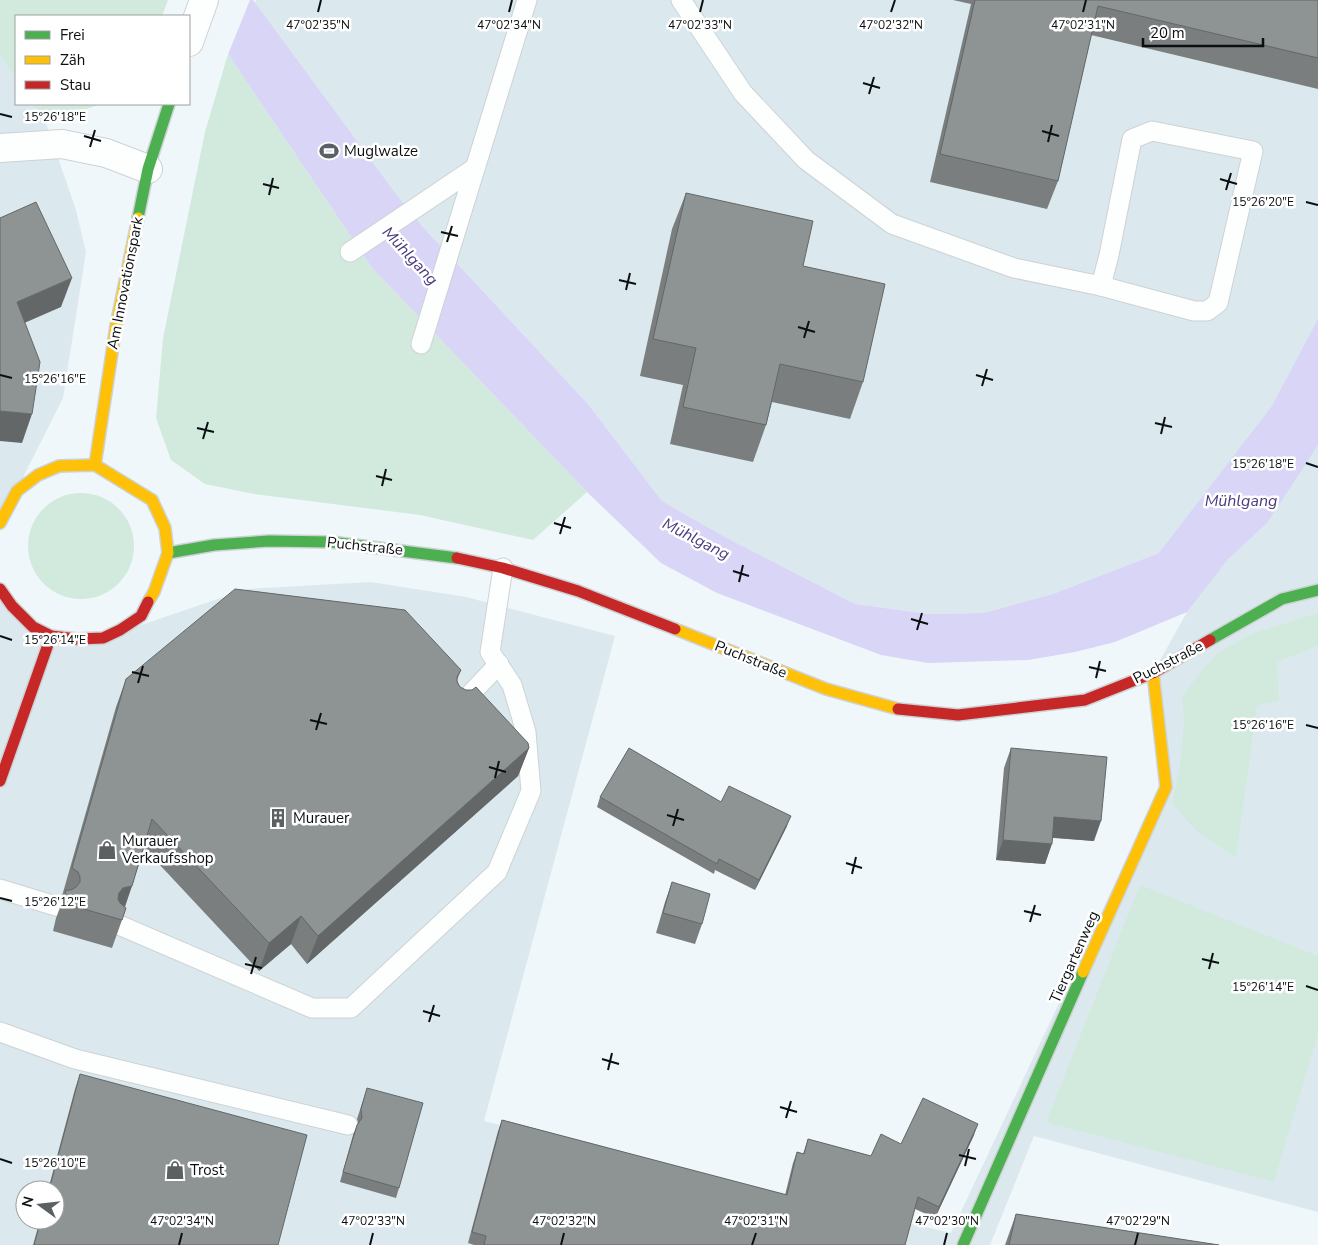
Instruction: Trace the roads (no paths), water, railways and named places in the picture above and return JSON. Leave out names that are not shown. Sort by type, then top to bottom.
[{"type":"main road","name":"Am Innovationspark","points":[[96,465],[116,326],[148,169],[169,105]]},
{"type":"main road","points":[[0,523],[17,490],[38,475],[59,466],[96,465],[152,500],[165,528],[168,553],[154,592],[141,616],[120,630],[103,638],[77,639],[51,636],[33,627],[12,606],[0,589]]},
{"type":"main road","name":"Puchstraße","points":[[168,553],[214,545],[268,541],[331,542],[454,557],[503,568],[578,591],[826,689],[892,708],[958,715],[1085,700],[1153,674],[1282,599],[1318,590]]},
{"type":"main road","points":[[0,781],[51,636]]},
{"type":"main road","name":"Tiergartenweg","points":[[964,1245],[1166,787],[1153,674]]},
{"type":"street","points":[[190,39],[201,8]]},
{"type":"street","points":[[0,148],[62,144],[106,153],[148,169]]},
{"type":"lane","points":[[421,344],[527,0]]},
{"type":"lane","points":[[681,0],[743,94],[806,160],[892,224],[1014,268],[1100,286],[1194,311],[1207,312],[1218,303],[1253,152],[1152,131],[1132,139],[1109,255],[1100,286]]},
{"type":"lane","points":[[350,252],[475,168]]},
{"type":"lane","points":[[119,925],[312,1008],[351,1008],[497,872],[531,791],[526,732],[512,685],[490,652],[503,568]]},
{"type":"lane","points":[[458,707],[499,664]]},
{"type":"lane","points":[[0,890],[59,907]]},
{"type":"lane","points":[[0,1032],[74,1060],[348,1125]]},
{"type":"water","name":"Mühlgang","points":[[194,0],[253,0],[399,198],[422,226],[588,404],[662,501],[725,537],[855,604],[929,614],[983,613],[1053,594],[1159,553],[1272,406],[1318,319],[1318,445],[1267,523],[1228,559],[1187,612],[1115,642],[1075,652],[1028,660],[928,663],[881,655],[717,593],[661,563],[587,492],[372,268],[228,54]]},
{"type":"place","name":"Muglwalze","points":[[329,151]]},
{"type":"place","name":"Murauer","points":[[278,818]]},
{"type":"place","name":"Murauer Verkaufsshop","points":[[107,850]]},
{"type":"place","name":"Trost","points":[[175,1170]]}]
